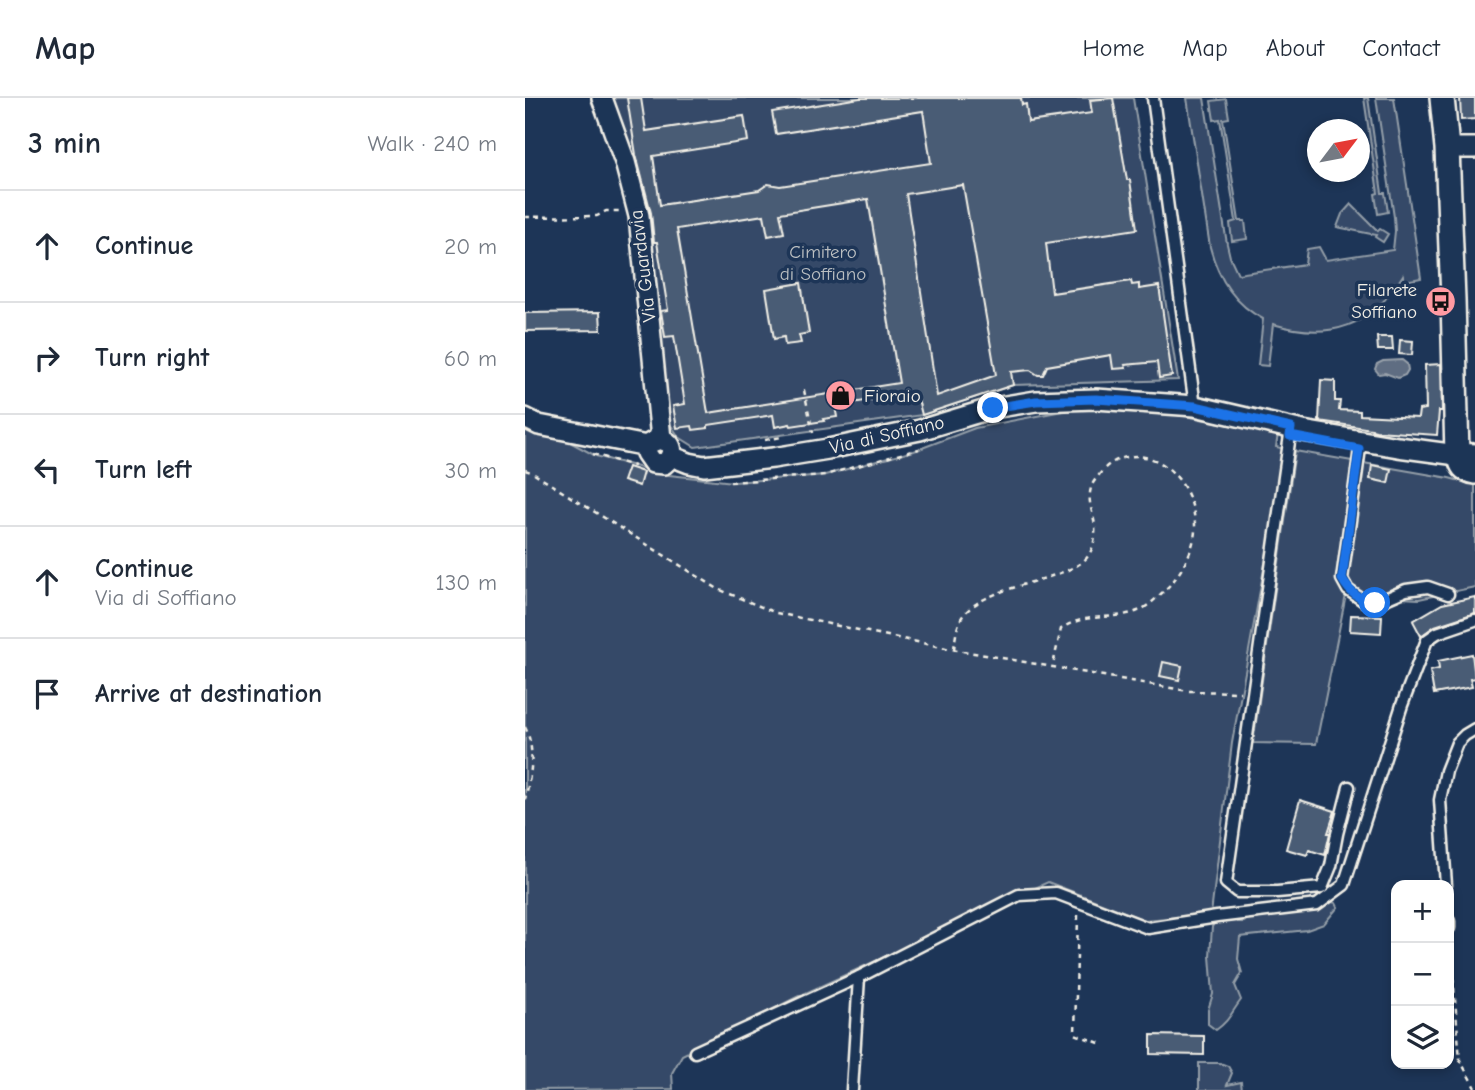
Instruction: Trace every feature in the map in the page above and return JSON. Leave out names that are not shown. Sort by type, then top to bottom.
[{"type":"street","name":"Via Guardavia","points":[[602,98],[625,162],[637,210],[660,447]]},
{"type":"street","points":[[1442,98],[1447,148],[1453,299],[1466,455],[1462,469],[1475,474]]},
{"type":"street","points":[[1447,148],[1475,148]]},
{"type":"street","name":"Via di Soffiano","points":[[525,418],[539,425],[660,447],[689,463],[704,466],[828,449],[920,430],[993,408],[1036,401],[1096,399],[1195,406],[1291,428],[1466,455]]},
{"type":"lane","points":[[1153,98],[1195,406]]},
{"type":"lane","points":[[1291,428],[1226,883],[1237,892],[1322,888],[1332,866],[1349,787]]},
{"type":"lane","points":[[1361,440],[1342,579],[1348,590],[1364,601],[1375,603],[1406,590],[1428,587],[1448,594]]},
{"type":"lane","points":[[695,1052],[859,978],[1019,895],[1056,893],[1148,928],[1317,905],[1344,885],[1402,705],[1427,640],[1437,633],[1475,620]]},
{"type":"lane","points":[[1446,880],[1440,800],[1446,771],[1457,744],[1475,729]]},
{"type":"lane","points":[[852,1090],[859,978]]},
{"type":"path","points":[[525,217],[597,216],[606,211],[637,210]]},
{"type":"path","points":[[804,390],[813,433]]},
{"type":"path","points":[[757,441],[791,436]]},
{"type":"path","points":[[721,481],[825,475],[926,447]]},
{"type":"path","points":[[585,450],[596,456],[633,466]]},
{"type":"path","points":[[954,649],[959,621],[977,604],[994,595],[1069,569],[1082,563],[1090,554],[1095,524],[1089,505],[1091,487],[1113,461],[1126,457],[1148,457],[1163,464],[1186,489],[1193,510],[1193,540],[1180,571],[1169,587],[1139,611],[1081,619],[1061,629],[1052,666]]},
{"type":"path","points":[[525,470],[718,589],[775,613],[954,649],[1188,691],[1254,692]]},
{"type":"path","points":[[525,727],[532,764],[525,799]]},
{"type":"path","points":[[1078,901],[1075,1034],[1102,1044]]},
{"type":"path","points":[[1450,943],[1460,1060],[1475,1088]]},
{"type":"green space","name":"Cimitero di Soffiano","points":[[608,98],[1133,98],[1178,380],[1013,385],[922,415],[695,447],[679,437],[666,418],[650,299]]},
{"type":"green space","points":[[1187,98],[1204,98],[1227,244],[1238,274],[1305,264],[1307,249],[1319,247],[1326,260],[1393,250],[1394,217],[1376,98],[1394,98],[1421,278],[1405,281],[1403,275],[1378,307],[1348,325],[1313,331],[1273,324],[1268,366],[1258,365],[1263,319],[1236,298],[1213,258]]},
{"type":"green space","points":[[1364,98],[1368,98],[1382,193],[1385,193],[1388,212],[1378,214],[1370,119],[1367,119]]},
{"type":"green space","points":[[1226,99],[1229,118],[1223,119],[1239,221],[1245,221],[1247,239],[1232,241],[1230,223],[1236,221],[1220,119],[1214,120],[1211,101]]},
{"type":"green space","points":[[1351,204],[1378,231],[1380,229],[1388,234],[1383,242],[1375,237],[1376,235],[1337,227],[1342,214]]},
{"type":"green space","points":[[1078,408],[1130,408],[1278,434],[1276,447],[1286,449],[1232,743],[1211,914],[1145,920],[1048,882],[797,997],[682,1055],[672,1073],[673,1089],[525,1090],[525,418],[596,456],[669,475],[734,482],[825,475],[914,451],[975,428]]},
{"type":"green space","points":[[1295,451],[1475,485],[1475,587],[1419,599],[1346,595],[1316,744],[1253,743]]},
{"type":"green space","points":[[1332,902],[1338,907],[1324,924],[1307,930],[1240,937],[1238,959],[1242,973],[1235,985],[1241,1000],[1216,1030],[1208,1024],[1208,1010],[1213,994],[1210,956],[1212,927],[1217,917],[1235,915],[1237,922],[1244,922],[1257,911],[1285,903],[1310,908]]},
{"type":"green space","points":[[1199,1063],[1220,1063],[1228,1066],[1232,1073],[1227,1085],[1241,1082],[1242,1090],[1199,1090]]},
{"type":"shaded area","points":[[1402,360],[1407,364],[1408,370],[1398,378],[1385,373],[1379,374],[1375,369],[1377,364],[1383,361]]},
{"type":"building","points":[[627,98],[641,98],[646,131],[744,116],[748,141],[653,156],[660,205],[759,190],[768,184],[780,186],[931,163],[923,111],[776,134],[772,112],[860,98],[1021,98],[1022,105],[1026,104],[1028,122],[1092,113],[1090,100],[1113,98],[1137,229],[1046,243],[1052,293],[1131,281],[1132,285],[1139,284],[1139,289],[1159,286],[1172,376],[1159,378],[1157,362],[1113,369],[1111,355],[1047,366],[1043,375],[1030,370],[1011,372],[1013,385],[922,415],[917,395],[900,395],[835,406],[837,417],[791,426],[775,427],[773,415],[708,425],[708,428],[677,428],[673,406],[685,404],[674,336],[665,337],[661,311],[668,310],[657,242],[654,242],[651,213],[636,155]],"holes":[[[963,185],[996,375],[937,396],[906,194]],[[868,199],[899,383],[708,413],[677,229],[764,215],[768,236],[784,233],[780,213]]]},
{"type":"building","points":[[1460,98],[1475,98],[1475,119],[1461,120]]},
{"type":"building","points":[[801,283],[809,333],[799,335],[801,343],[785,345],[784,337],[774,339],[766,289]]},
{"type":"building","points":[[600,312],[601,330],[525,331],[525,313]]},
{"type":"building","points":[[1377,337],[1392,337],[1393,350],[1378,350]]},
{"type":"building","points":[[1400,340],[1413,341],[1412,355],[1399,354]]},
{"type":"building","points":[[1441,364],[1442,411],[1439,411],[1437,435],[1376,431],[1319,421],[1321,380],[1335,381],[1335,401],[1340,401],[1339,410],[1360,411],[1360,415],[1418,418],[1419,410],[1426,409],[1425,365]]},
{"type":"building","points":[[1372,465],[1391,469],[1388,483],[1370,479]]},
{"type":"building","points":[[628,467],[643,472],[639,486],[623,481]]},
{"type":"building","points":[[1475,597],[1475,613],[1435,626],[1421,636],[1413,621],[1442,604]]},
{"type":"building","points":[[1351,615],[1382,616],[1381,633],[1350,631]]},
{"type":"building","points":[[1472,654],[1475,678],[1470,679],[1472,687],[1434,694],[1430,671],[1439,669],[1438,661]]},
{"type":"building","points":[[1163,662],[1182,666],[1179,680],[1160,676]]},
{"type":"building","points":[[1300,800],[1335,811],[1325,855],[1309,850],[1307,855],[1286,849]]},
{"type":"building","points":[[1151,1035],[1204,1036],[1204,1055],[1151,1054]]},
{"type":"place","name":"Filarete Soffiano","points":[[1440,301]]},
{"type":"place","name":"Fioraio","points":[[841,396]]},
{"type":"route","points":[[993,408],[1036,401],[1096,399],[1195,406],[1291,428],[1290,436],[1359,449],[1342,579],[1348,590],[1364,601],[1375,603]]}]
